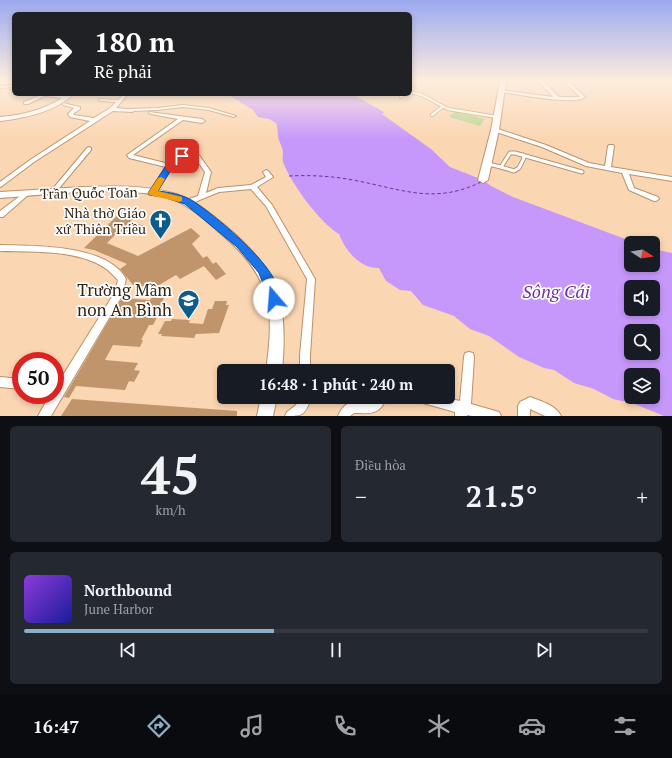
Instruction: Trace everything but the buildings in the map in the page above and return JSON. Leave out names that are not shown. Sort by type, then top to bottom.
[{"type":"main road","points":[[483,180],[488,164],[500,100]]},
{"type":"main road","name":"Trần Quốc Toản","points":[[0,195],[126,190],[164,194],[188,202],[241,244],[263,271],[274,299],[278,340],[275,364]]},
{"type":"main road","points":[[265,416],[268,404]]},
{"type":"street","points":[[26,103],[32,100]]},
{"type":"street","points":[[0,119],[26,117],[37,114],[61,100]]},
{"type":"street","points":[[108,100],[119,101]]},
{"type":"street","points":[[0,185],[32,161],[112,109],[119,101]]},
{"type":"street","points":[[65,104],[78,108],[70,114],[72,116],[95,120]]},
{"type":"street","points":[[129,110],[183,106],[210,109],[234,116]]},
{"type":"street","points":[[112,109],[129,110],[202,121]]},
{"type":"street","points":[[170,166],[131,157],[130,155],[182,118]]},
{"type":"street","points":[[495,130],[544,146],[588,165],[672,178]]},
{"type":"street","points":[[608,168],[612,146]]},
{"type":"street","points":[[53,192],[89,149]]},
{"type":"street","points":[[152,193],[170,166],[182,156]]},
{"type":"street","points":[[197,156],[208,172],[201,197]]},
{"type":"street","points":[[626,171],[630,189],[656,199]]},
{"type":"street","points":[[188,202],[218,190],[253,188],[270,177],[266,172]]},
{"type":"street","points":[[253,188],[269,205],[311,279],[305,364]]},
{"type":"street","points":[[0,215],[26,194]]},
{"type":"street","points":[[0,248],[48,250],[89,257],[105,263],[116,270],[122,278],[119,294],[64,378]]},
{"type":"street","points":[[462,411],[469,357]]},
{"type":"street","points":[[0,382],[12,383]]},
{"type":"street","points":[[524,416],[524,406],[530,403],[543,408],[555,416]]},
{"type":"street","points":[[44,416],[50,404]]},
{"type":"street","points":[[291,416],[300,409],[302,404]]},
{"type":"street","points":[[344,416],[350,407],[372,408],[376,404]]},
{"type":"street","points":[[441,404],[462,411],[495,416]]},
{"type":"lane","points":[[431,100],[450,110]]},
{"type":"lane","points":[[432,115],[442,107]]},
{"type":"lane","points":[[439,110],[497,116]]},
{"type":"lane","points":[[501,167],[510,153],[523,155],[582,172]]},
{"type":"lane","points":[[488,164],[514,171],[519,168],[524,158],[523,155]]},
{"type":"green space","points":[[455,111],[485,119],[480,126],[449,117]]},
{"type":"water","name":"Sông Cái","points":[[237,100],[363,100],[384,112],[382,114],[431,149],[450,167],[483,180],[491,186],[513,197],[624,239],[624,272],[660,272],[660,250],[672,253],[672,416],[664,416],[634,404],[660,404],[660,368],[624,368],[624,401],[613,399],[594,389],[574,383],[554,370],[544,368],[519,357],[489,336],[470,329],[454,316],[423,305],[411,291],[400,290],[386,281],[379,268],[360,262],[349,252],[339,234],[323,221],[306,201],[292,180],[283,162],[283,151],[278,137],[276,123],[269,119],[258,117],[253,110]]},
{"type":"ferry route","points":[[289,176],[337,178],[402,191],[433,194],[448,193],[464,189],[481,182]]},
{"type":"slow traffic","points":[[161,179],[152,193],[164,194],[179,199]]},
{"type":"place","name":"Nhà thờ Giáo xứ Thiên Triều","points":[[161,240]]},
{"type":"place","name":"Trường Mầm non An Bình","points":[[188,320]]},
{"type":"route","points":[[182,156],[170,166],[152,193],[164,194],[188,202],[241,244],[263,271],[271,287],[274,299]]}]
